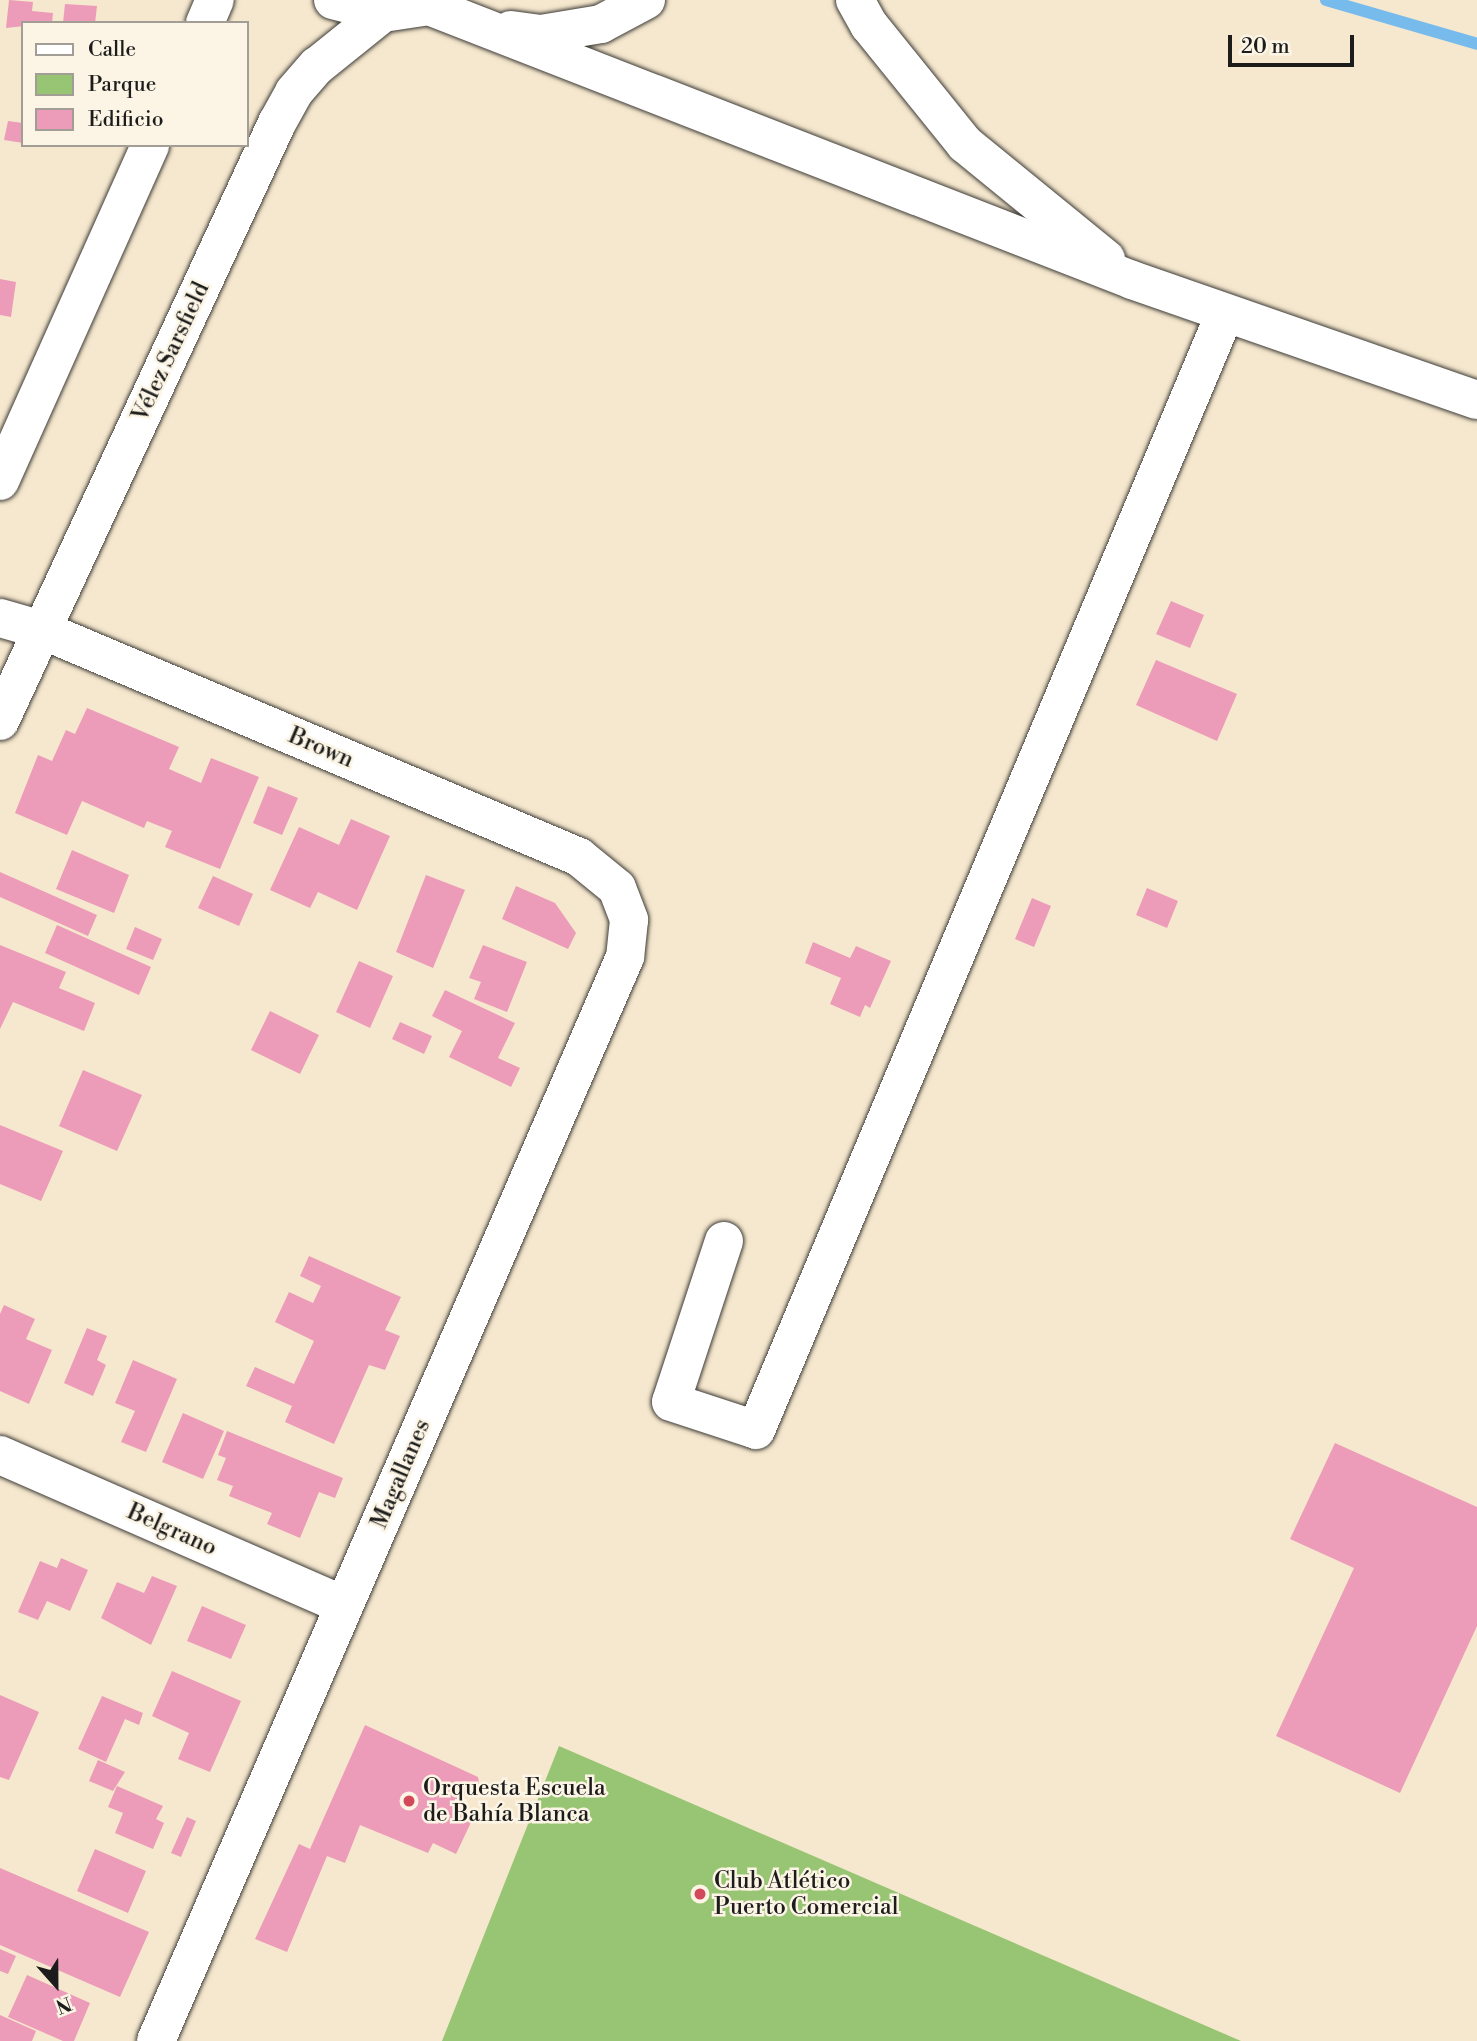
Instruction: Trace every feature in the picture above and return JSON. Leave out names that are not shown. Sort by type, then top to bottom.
[{"type":"street","points":[[206,21],[215,0]]},
{"type":"street","points":[[333,0],[383,13],[426,3],[1132,281],[1477,400]]},
{"type":"street","points":[[481,26],[541,34],[601,24],[646,0]]},
{"type":"street","points":[[855,0],[869,25],[965,144],[1132,281]]},
{"type":"street","name":"Vélez Sarsfield","points":[[0,721],[288,103],[317,66],[383,13]]},
{"type":"street","points":[[0,481],[149,147]]},
{"type":"street","points":[[724,1241],[671,1402],[756,1430],[1225,313]]},
{"type":"street","name":"Brown","points":[[0,618],[42,630],[579,857],[609,879],[625,904]]},
{"type":"street","name":"Magallanes","points":[[156,2041],[625,957],[629,938],[625,904]]},
{"type":"street","name":"Belgrano","points":[[0,1455],[344,1605]]},
{"type":"green space","name":"Club Atlético Puerto Comercial","points":[[559,1746],[1241,2041],[442,2041]]},
{"type":"building","points":[[9,0],[33,2],[32,11],[53,13],[52,21],[21,21],[21,26],[6,28]]},
{"type":"building","points":[[65,4],[97,6],[95,21],[63,21]]},
{"type":"building","points":[[8,121],[21,123],[21,143],[4,140]]},
{"type":"building","points":[[0,279],[16,282],[11,317],[0,315]]},
{"type":"building","points":[[1171,601],[1204,615],[1190,648],[1156,634]]},
{"type":"building","points":[[1156,660],[1237,694],[1217,741],[1136,705]]},
{"type":"building","points":[[87,708],[179,747],[169,769],[201,783],[211,758],[259,777],[220,869],[165,847],[172,831],[147,821],[144,828],[82,801],[67,835],[15,813],[38,755],[52,761],[66,730],[75,734]]},
{"type":"building","points":[[268,786],[298,798],[282,835],[253,823]]},
{"type":"building","points":[[351,819],[390,836],[357,910],[318,892],[310,908],[270,890],[299,827],[339,845]]},
{"type":"building","points":[[72,850],[129,875],[114,913],[56,889]]},
{"type":"building","points":[[0,872],[97,915],[88,936],[0,897]]},
{"type":"building","points":[[426,875],[465,890],[433,968],[396,952]]},
{"type":"building","points":[[213,876],[253,894],[239,926],[198,908]]},
{"type":"building","points":[[516,886],[555,903],[576,933],[568,949],[502,919]]},
{"type":"building","points":[[1147,888],[1178,901],[1167,928],[1136,915]]},
{"type":"building","points":[[1032,898],[1051,906],[1034,947],[1015,939]]},
{"type":"building","points":[[57,925],[151,967],[139,995],[45,953]]},
{"type":"building","points":[[135,927],[162,939],[153,960],[126,949]]},
{"type":"building","points":[[813,942],[850,958],[856,946],[891,961],[870,1008],[865,1005],[860,1017],[830,1004],[841,978],[805,963]]},
{"type":"building","points":[[0,945],[66,972],[59,988],[95,1003],[84,1031],[13,1002],[0,1029]]},
{"type":"building","points":[[483,945],[527,962],[507,1012],[474,999],[481,982],[469,978]]},
{"type":"building","points":[[359,961],[393,976],[370,1028],[336,1012]]},
{"type":"building","points":[[445,990],[515,1023],[498,1058],[520,1068],[511,1087],[449,1057],[462,1031],[432,1016]]},
{"type":"building","points":[[270,1011],[319,1035],[300,1074],[251,1050]]},
{"type":"building","points":[[400,1022],[432,1036],[424,1054],[392,1039]]},
{"type":"building","points":[[83,1070],[142,1095],[117,1151],[59,1126]]},
{"type":"building","points":[[0,1125],[63,1151],[41,1201],[0,1184]]},
{"type":"building","points":[[309,1256],[401,1297],[385,1330],[400,1336],[385,1370],[369,1365],[334,1444],[285,1422],[292,1406],[246,1386],[255,1367],[294,1384],[314,1341],[275,1322],[289,1292],[313,1303],[321,1286],[300,1276]]},
{"type":"building","points":[[4,1305],[35,1319],[26,1339],[52,1350],[29,1404],[0,1391],[0,1314]]},
{"type":"building","points":[[87,1328],[107,1336],[97,1360],[106,1365],[93,1396],[64,1383]]},
{"type":"building","points":[[133,1360],[177,1379],[146,1452],[121,1442],[135,1411],[115,1403]]},
{"type":"building","points":[[183,1413],[224,1431],[203,1479],[162,1462]]},
{"type":"building","points":[[227,1431],[343,1478],[335,1498],[319,1492],[300,1538],[267,1524],[272,1513],[229,1496],[233,1486],[217,1480],[226,1458],[218,1455]]},
{"type":"building","points":[[1335,1443],[1477,1507],[1477,1626],[1400,1793],[1276,1736],[1354,1568],[1290,1539]]},
{"type":"building","points":[[61,1558],[88,1570],[70,1611],[47,1601],[38,1620],[18,1612],[40,1561],[57,1568]]},
{"type":"building","points":[[152,1576],[177,1586],[151,1645],[101,1618],[117,1582],[144,1593]]},
{"type":"building","points":[[202,1606],[246,1625],[231,1659],[187,1641]]},
{"type":"building","points":[[172,1671],[241,1701],[210,1772],[178,1759],[189,1733],[152,1716]]},
{"type":"building","points":[[0,1695],[39,1712],[9,1780],[0,1777]]},
{"type":"building","points":[[102,1696],[143,1713],[139,1725],[125,1719],[106,1762],[78,1749]]},
{"type":"building","points":[[365,1725],[478,1777],[481,1793],[466,1791],[459,1807],[475,1814],[456,1854],[433,1843],[428,1853],[360,1825],[345,1863],[327,1856],[287,1952],[255,1939],[299,1844],[310,1849]]},
{"type":"building","points":[[98,1760],[125,1772],[113,1791],[89,1781]]},
{"type":"building","points":[[117,1786],[163,1806],[156,1819],[164,1823],[153,1849],[115,1833],[123,1813],[108,1807]]},
{"type":"building","points":[[187,1817],[196,1821],[181,1857],[171,1853]]},
{"type":"building","points":[[95,1849],[146,1871],[128,1913],[77,1891]]},
{"type":"building","points":[[0,1868],[149,1932],[120,1997],[0,1945]]},
{"type":"building","points":[[0,1949],[16,1956],[8,1974],[0,1971]]},
{"type":"building","points":[[27,1975],[90,2003],[74,2041],[63,2041],[8,2017]]},
{"type":"building","points":[[0,2015],[36,2031],[32,2041],[0,2041]]},
{"type":"waterway","points":[[1326,0],[1477,44]]},
{"type":"place","name":"Orquesta Escuela de Bahía Blanca","points":[[409,1801]]},
{"type":"place","name":"Club Atlético Puerto Comercial","points":[[700,1894]]}]
